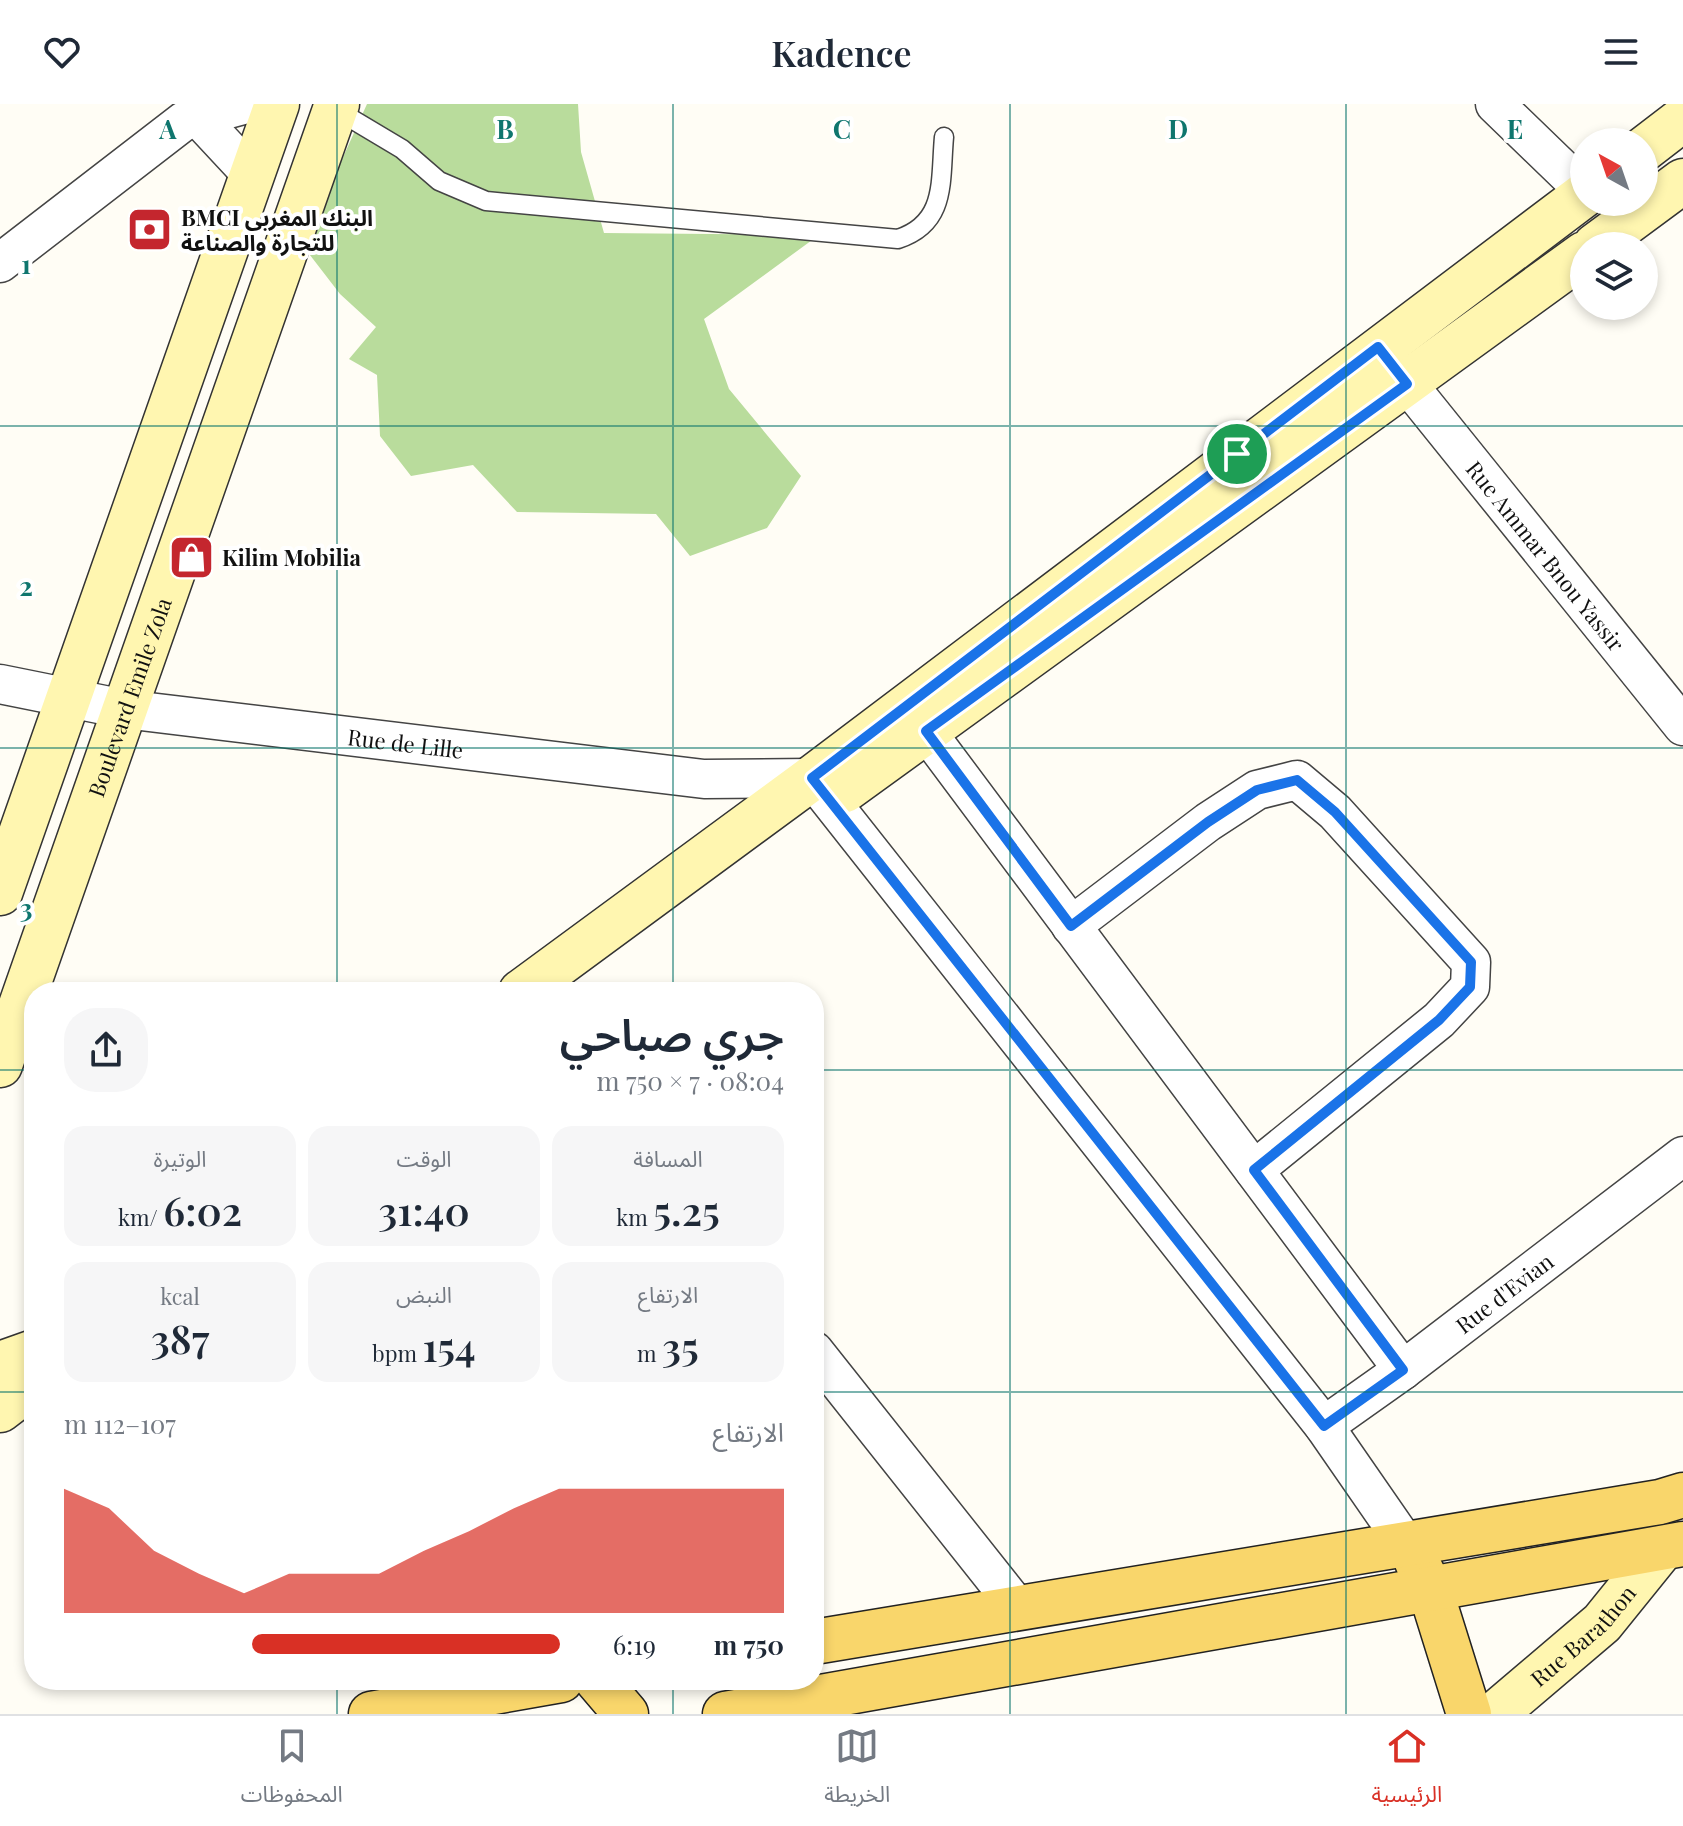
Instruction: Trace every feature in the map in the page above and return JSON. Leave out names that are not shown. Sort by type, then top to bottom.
[{"type":"main road","points":[[824,1640],[1660,1502],[1683,1495]]},
{"type":"main road","points":[[1405,1543],[1429,1586],[1469,1714]]},
{"type":"main road","points":[[725,1714],[930,1696],[1429,1586],[1672,1547]]},
{"type":"main road","points":[[606,1690],[626,1714]]},
{"type":"main road","points":[[371,1714],[546,1693]]},
{"type":"street","points":[[0,263],[186,114],[247,104]]},
{"type":"street","points":[[0,893],[277,104]]},
{"type":"street","points":[[1495,104],[1570,178]]},
{"type":"street","name":"Boulevard Emile Zola","points":[[29,982],[336,106]]},
{"type":"street","points":[[186,114],[253,176]]},
{"type":"street","points":[[1658,138],[1683,119]]},
{"type":"street","points":[[1603,225],[1683,181]]},
{"type":"street","points":[[549,982],[821,789],[1378,347],[1570,203]]},
{"type":"street","points":[[821,789],[926,731],[1570,264]]},
{"type":"street","name":"Rue Ammar Bnou Yassir","points":[[1378,347],[1683,726]]},
{"type":"street","name":"Rue de Lille","points":[[0,684],[124,709],[704,779],[821,789]]},
{"type":"street","points":[[926,731],[1403,1370]]},
{"type":"street","points":[[1071,926],[1208,822],[1257,790],[1297,780],[1335,812],[1471,962],[1470,987],[1439,1020],[1254,1170]]},
{"type":"street","points":[[821,789],[1324,1426],[1405,1543]]},
{"type":"street","name":"Boulevard Emile Zola","points":[[0,1065],[24,996]]},
{"type":"street","name":"Rue d'Evian","points":[[1324,1426],[1403,1370],[1683,1156]]},
{"type":"street","points":[[0,1364],[24,1356]]},
{"type":"street","points":[[824,1364],[1018,1608]]},
{"type":"street","points":[[0,1410],[24,1392]]},
{"type":"street","name":"Rue Barathon","points":[[1495,1714],[1602,1623],[1672,1547]]},
{"type":"lane","points":[[336,106],[402,149],[439,181],[486,201],[898,239],[917,233],[932,217],[938,200],[944,137]]},
{"type":"green space","points":[[367,104],[578,104],[581,152],[604,233],[819,235],[704,319],[729,389],[801,476],[767,528],[690,556],[656,514],[517,512],[473,465],[411,476],[380,436],[377,375],[349,359],[376,327],[340,294],[303,246]]},
{"type":"place","name":"BMCI البنك المغربي للتجارة والصناعة","points":[[150,230]]},
{"type":"place","name":"Kilim Mobilia","points":[[191,557]]},
{"type":"route","points":[[1378,347],[1407,384],[926,731],[1071,926],[1208,822],[1257,790],[1297,780],[1335,812],[1471,962],[1470,987],[1439,1020],[1254,1170],[1403,1370],[1324,1426],[812,778],[1237,454],[1378,347]]}]
